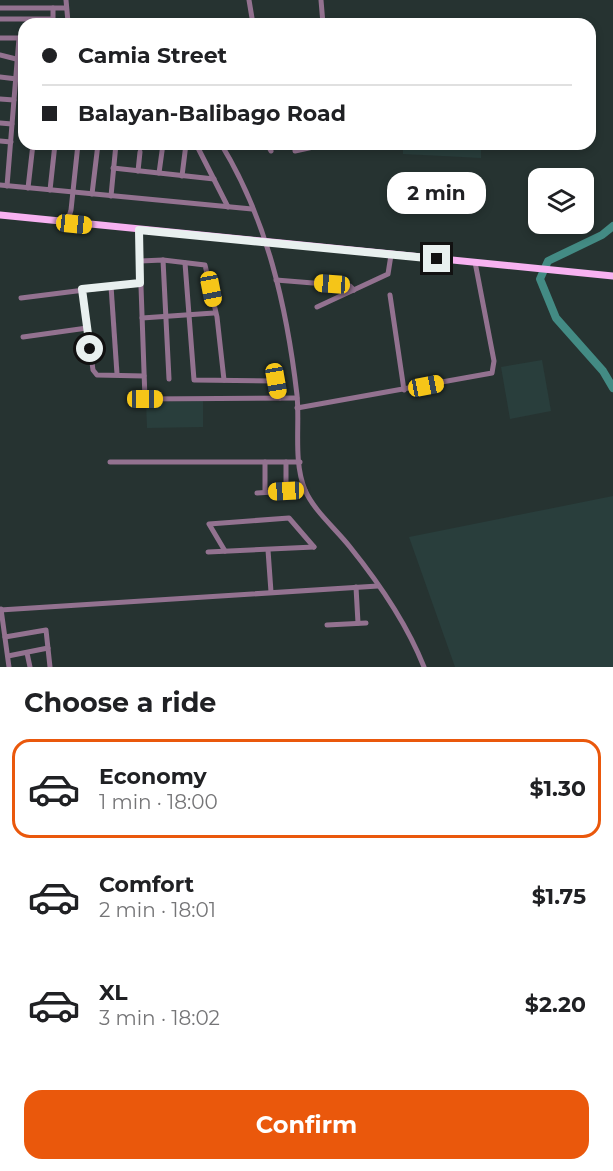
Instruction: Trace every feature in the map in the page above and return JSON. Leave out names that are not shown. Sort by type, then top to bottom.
[{"type":"main road","points":[[0,215],[613,276]]},
{"type":"street","points":[[12,0],[13,8]]},
{"type":"street","points":[[66,0],[69,18]]},
{"type":"street","points":[[249,0],[252,18]]},
{"type":"street","points":[[321,0],[322,18]]},
{"type":"street","points":[[0,8],[66,8]]},
{"type":"street","points":[[53,8],[53,18]]},
{"type":"street","points":[[0,19],[18,19]]},
{"type":"street","points":[[0,38],[18,38]]},
{"type":"street","points":[[0,55],[18,59]]},
{"type":"street","points":[[18,74],[9,161],[3,185],[252,209]]},
{"type":"street","points":[[0,77],[17,79]]},
{"type":"street","points":[[0,99],[14,100]]},
{"type":"street","points":[[0,123],[12,124]]},
{"type":"street","points":[[0,141],[11,142]]},
{"type":"street","points":[[28,188],[32,150]]},
{"type":"street","points":[[50,190],[54,150]]},
{"type":"street","points":[[71,223],[75,216],[71,210],[77,150]]},
{"type":"street","points":[[93,194],[97,150]]},
{"type":"street","points":[[111,196],[115,150]]},
{"type":"street","points":[[159,173],[162,150]]},
{"type":"street","points":[[182,176],[185,150]]},
{"type":"street","points":[[199,150],[228,207]]},
{"type":"street","points":[[225,150],[234,165],[268,243],[297,398],[300,462],[305,490],[378,586],[412,638],[424,667]]},
{"type":"street","points":[[138,171],[140,152]]},
{"type":"street","points":[[0,160],[9,161]]},
{"type":"street","points":[[113,168],[214,179]]},
{"type":"street","points":[[139,230],[145,399],[297,398]]},
{"type":"street","points":[[317,307],[388,274],[391,255]]},
{"type":"street","points":[[163,260],[169,379]]},
{"type":"street","points":[[140,261],[199,263],[207,268],[214,314],[217,317],[224,381]]},
{"type":"street","points":[[297,408],[492,373],[495,370],[475,261]]},
{"type":"street","points":[[185,263],[194,380],[276,381],[279,398]]},
{"type":"street","points":[[276,280],[350,286],[354,290]]},
{"type":"street","points":[[21,298],[140,283]]},
{"type":"street","points":[[111,286],[117,374]]},
{"type":"street","points":[[82,289],[93,370],[97,375],[144,376]]},
{"type":"street","points":[[390,295],[404,390]]},
{"type":"street","points":[[142,318],[214,314]]},
{"type":"street","points":[[23,337],[87,328]]},
{"type":"street","points":[[110,462],[300,462]]},
{"type":"street","points":[[265,462],[265,492]]},
{"type":"street","points":[[286,462],[286,491]]},
{"type":"street","points":[[257,493],[305,490]]},
{"type":"street","points":[[208,552],[314,547],[289,518],[209,524],[225,551]]},
{"type":"street","points":[[268,550],[271,592]]},
{"type":"street","points":[[9,667],[0,609],[378,586]]},
{"type":"street","points":[[356,587],[358,623]]},
{"type":"street","points":[[327,625],[366,623]]},
{"type":"street","points":[[5,638],[46,630],[50,667]]},
{"type":"street","points":[[8,656],[48,648]]},
{"type":"street","points":[[27,653],[30,667]]},
{"type":"shaded area","points":[[403,150],[481,150],[481,158],[403,154]]},
{"type":"shaded area","points":[[542,360],[551,411],[510,419],[501,367]]},
{"type":"shaded area","points":[[203,401],[203,427],[147,428],[146,402]]},
{"type":"shaded area","points":[[613,496],[613,667],[455,667],[409,537]]},
{"type":"waterway","points":[[613,226],[602,235],[548,261],[540,279],[556,318],[603,371],[613,388]]},
{"type":"route","points":[[90,349],[82,289],[140,283],[139,230],[437,259]]}]
